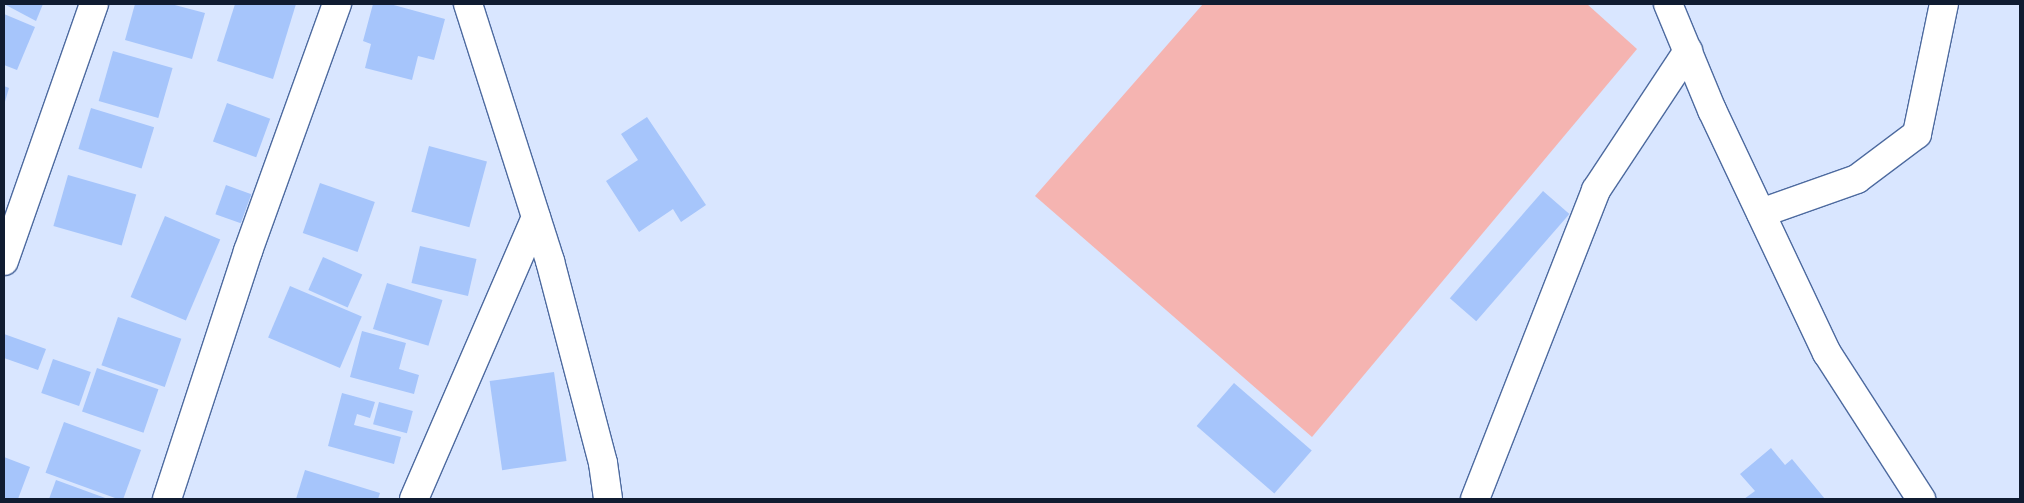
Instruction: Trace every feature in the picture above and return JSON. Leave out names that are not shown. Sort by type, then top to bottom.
[{"type":"street","points":[[4,261],[94,4]]},
{"type":"street","points":[[167,499],[248,251],[337,4]]},
{"type":"street","points":[[468,4],[536,217],[603,463],[608,499]]},
{"type":"street","points":[[1668,4],[1761,213],[1827,353],[1921,499]]},
{"type":"street","points":[[1761,213],[1857,179],[1917,134],[1944,4]]},
{"type":"street","points":[[1475,499],[1596,190],[1688,51]]},
{"type":"street","points":[[414,499],[536,217]]},
{"type":"shaded area","points":[[1203,4],[1587,4],[1637,49],[1312,437],[1035,196]]},
{"type":"building","points":[[4,4],[43,4],[36,21]]},
{"type":"building","points":[[135,4],[171,4],[205,13],[192,59],[125,40]]},
{"type":"building","points":[[235,4],[296,4],[273,79],[217,61]]},
{"type":"building","points":[[373,4],[390,4],[445,19],[434,60],[418,56],[412,80],[365,68],[371,44],[363,41]]},
{"type":"building","points":[[4,14],[35,27],[17,70],[4,65]]},
{"type":"building","points":[[113,51],[173,68],[158,118],[99,101]]},
{"type":"building","points":[[4,86],[9,88],[4,105]]},
{"type":"building","points":[[227,103],[270,119],[256,157],[213,142]]},
{"type":"building","points":[[91,108],[154,127],[142,168],[78,149]]},
{"type":"building","points":[[647,117],[706,205],[681,222],[673,209],[639,232],[606,181],[638,160],[621,134]]},
{"type":"building","points":[[429,146],[487,162],[469,227],[411,212]]},
{"type":"building","points":[[68,175],[136,195],[122,246],[53,226]]},
{"type":"building","points":[[320,183],[375,202],[358,252],[303,233]]},
{"type":"building","points":[[226,185],[251,194],[241,223],[215,214]]},
{"type":"building","points":[[1543,191],[1569,214],[1476,321],[1450,298]]},
{"type":"building","points":[[165,216],[220,239],[186,320],[131,297]]},
{"type":"building","points":[[420,246],[477,259],[468,296],[411,283]]},
{"type":"building","points":[[323,257],[362,274],[348,307],[308,290]]},
{"type":"building","points":[[387,283],[442,300],[428,346],[373,329]]},
{"type":"building","points":[[290,286],[362,316],[340,368],[268,338]]},
{"type":"building","points":[[118,317],[181,339],[165,387],[101,365]]},
{"type":"building","points":[[362,331],[406,343],[399,369],[419,375],[414,394],[350,377]]},
{"type":"building","points":[[4,334],[46,349],[38,370],[4,358]]},
{"type":"building","points":[[53,359],[91,372],[79,406],[41,393]]},
{"type":"building","points":[[97,368],[158,389],[143,433],[82,411]]},
{"type":"building","points":[[554,372],[567,461],[502,470],[490,381]]},
{"type":"building","points":[[1234,383],[1312,451],[1274,494],[1197,426]]},
{"type":"building","points":[[342,393],[375,402],[370,418],[357,414],[354,425],[401,437],[394,464],[328,446]]},
{"type":"building","points":[[379,402],[413,411],[407,433],[373,424]]},
{"type":"building","points":[[64,422],[141,450],[123,499],[118,499],[46,473]]},
{"type":"building","points":[[1771,448],[1785,465],[1792,459],[1825,499],[1744,499],[1755,491],[1740,474]]},
{"type":"building","points":[[4,457],[30,467],[18,499],[4,499]]},
{"type":"building","points":[[305,470],[380,493],[378,499],[296,499]]},
{"type":"building","points":[[56,480],[108,499],[49,499]]}]
